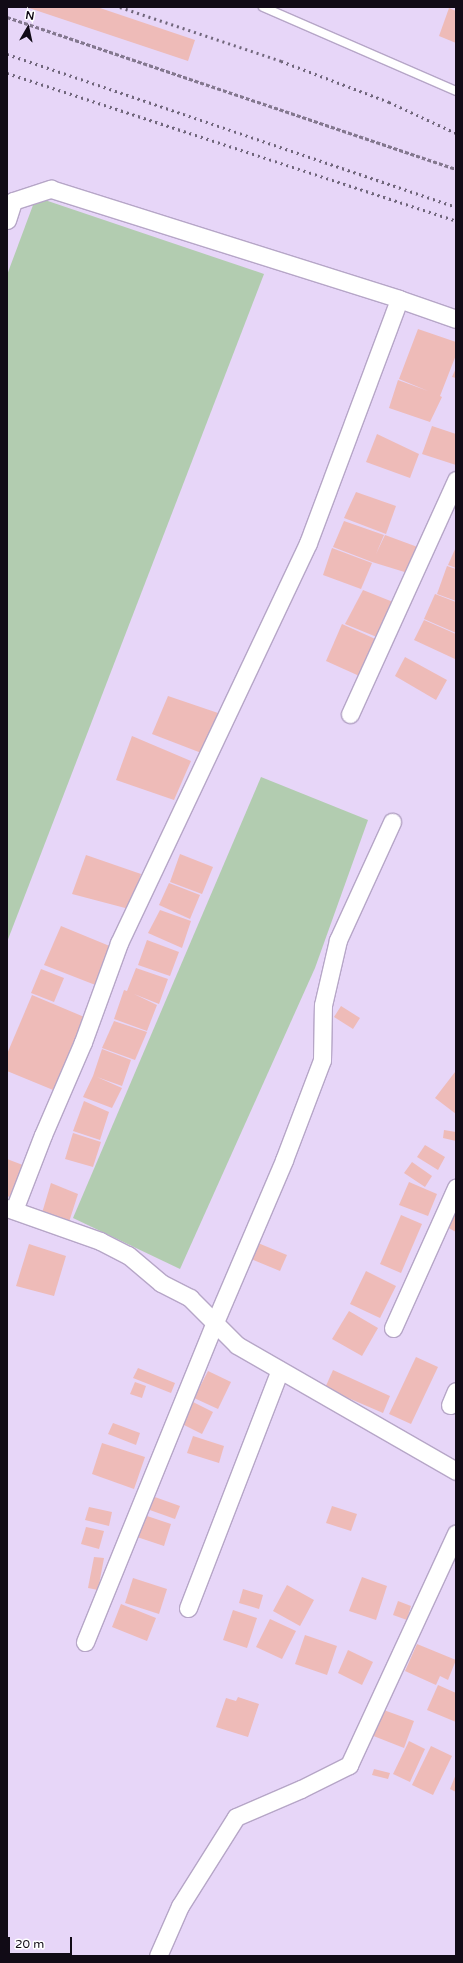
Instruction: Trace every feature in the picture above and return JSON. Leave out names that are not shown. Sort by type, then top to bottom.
[{"type":"street","points":[[7,220],[13,201],[51,189],[400,299],[456,319]]},
{"type":"street","points":[[400,299],[308,543],[119,943],[83,1042],[11,1209],[100,1241],[128,1255],[161,1283],[190,1298],[237,1346],[456,1471]]},
{"type":"street","points":[[350,714],[456,480]]},
{"type":"street","points":[[85,1642],[215,1322],[284,1160],[322,1060],[323,1005],[338,940],[392,822]]},
{"type":"street","points":[[393,1328],[456,1188]]},
{"type":"street","points":[[188,1608],[280,1370]]},
{"type":"street","points":[[158,1956],[180,1906],[236,1817],[301,1789],[349,1765],[456,1533]]},
{"type":"lane","points":[[263,7],[456,91]]},
{"type":"path","points":[[7,17],[456,169]]},
{"type":"green space","points":[[36,197],[264,274],[7,942],[7,275]]},
{"type":"green space","points":[[261,777],[368,820],[315,968],[180,1269],[73,1218]]},
{"type":"building","points":[[26,7],[97,7],[195,40],[188,61]]},
{"type":"building","points":[[449,8],[456,11],[456,43],[439,36]]},
{"type":"building","points":[[418,329],[456,342],[456,355],[440,396],[442,397],[430,422],[389,408],[398,380],[428,391],[399,379]]},
{"type":"building","points":[[456,368],[456,378],[452,377]]},
{"type":"building","points":[[432,426],[456,434],[456,465],[422,454]]},
{"type":"building","points":[[377,434],[419,454],[410,478],[366,462]]},
{"type":"building","points":[[356,492],[396,506],[386,534],[344,518]]},
{"type":"building","points":[[344,521],[384,535],[376,554],[385,535],[423,549],[411,574],[372,562],[333,547]]},
{"type":"building","points":[[456,547],[456,568],[448,565]]},
{"type":"building","points":[[332,548],[372,563],[361,589],[323,575]]},
{"type":"building","points":[[447,566],[456,569],[456,601],[437,594]]},
{"type":"building","points":[[363,590],[398,604],[384,640],[345,624]]},
{"type":"building","points":[[435,594],[456,602],[456,633],[424,619]]},
{"type":"building","points":[[424,620],[456,634],[455,659],[414,640]]},
{"type":"building","points":[[342,624],[382,642],[366,679],[326,661]]},
{"type":"building","points":[[405,657],[447,680],[436,700],[395,676]]},
{"type":"building","points":[[168,696],[221,714],[204,754],[152,734]]},
{"type":"building","points":[[132,736],[191,761],[174,800],[116,780]]},
{"type":"building","points":[[180,854],[213,867],[202,894],[170,882]]},
{"type":"building","points":[[86,855],[141,874],[129,909],[72,894]]},
{"type":"building","points":[[169,883],[200,895],[190,919],[159,905]]},
{"type":"building","points":[[160,910],[191,921],[182,948],[148,933]]},
{"type":"building","points":[[61,926],[112,947],[98,986],[44,965]]},
{"type":"building","points":[[147,940],[179,952],[170,976],[138,965]]},
{"type":"building","points":[[136,968],[168,979],[159,1004],[134,994],[157,1005],[147,1031],[114,1019],[124,990],[127,991]]},
{"type":"building","points":[[41,969],[64,978],[54,1002],[31,993]]},
{"type":"building","points":[[32,995],[89,1019],[58,1092],[7,1071],[7,1054]]},
{"type":"building","points":[[341,1006],[360,1018],[353,1029],[334,1017]]},
{"type":"building","points":[[114,1021],[147,1032],[135,1060],[102,1048]]},
{"type":"building","points":[[102,1049],[131,1060],[122,1086],[97,1077],[122,1088],[112,1108],[83,1097],[93,1076]]},
{"type":"building","points":[[456,1072],[456,1114],[435,1098]]},
{"type":"building","points":[[84,1101],[109,1112],[100,1140],[73,1131]]},
{"type":"building","points":[[444,1130],[456,1132],[456,1141],[443,1138]]},
{"type":"building","points":[[73,1133],[101,1142],[93,1167],[65,1159]]},
{"type":"building","points":[[425,1145],[445,1157],[438,1170],[417,1157]]},
{"type":"building","points":[[7,1159],[28,1167],[16,1199],[7,1196]]},
{"type":"building","points":[[412,1162],[432,1176],[425,1187],[404,1173]]},
{"type":"building","points":[[409,1182],[437,1194],[428,1216],[399,1205]]},
{"type":"building","points":[[51,1183],[78,1194],[69,1222],[42,1213]]},
{"type":"building","points":[[456,1200],[456,1232],[443,1225]]},
{"type":"building","points":[[401,1215],[422,1224],[401,1273],[380,1264]]},
{"type":"building","points":[[258,1243],[287,1255],[280,1271],[251,1259]]},
{"type":"building","points":[[29,1244],[66,1256],[54,1296],[16,1286]]},
{"type":"building","points":[[366,1271],[396,1286],[380,1318],[350,1304]]},
{"type":"building","points":[[349,1311],[378,1328],[362,1356],[332,1339]]},
{"type":"building","points":[[416,1357],[438,1367],[411,1424],[389,1414]]},
{"type":"building","points":[[138,1368],[175,1383],[171,1393],[133,1378]]},
{"type":"building","points":[[333,1370],[390,1396],[383,1413],[325,1388]]},
{"type":"building","points":[[208,1371],[231,1382],[218,1409],[194,1398]]},
{"type":"building","points":[[135,1382],[146,1386],[142,1398],[130,1394]]},
{"type":"building","points":[[191,1401],[213,1412],[202,1434],[180,1423]]},
{"type":"building","points":[[113,1423],[140,1433],[136,1445],[108,1434]]},
{"type":"building","points":[[193,1436],[224,1446],[219,1463],[187,1453]]},
{"type":"building","points":[[102,1443],[145,1457],[134,1489],[92,1474]]},
{"type":"building","points":[[152,1496],[180,1506],[175,1519],[147,1509]]},
{"type":"building","points":[[332,1506],[357,1514],[351,1531],[326,1523]]},
{"type":"building","points":[[89,1507],[112,1512],[109,1526],[85,1520]]},
{"type":"building","points":[[144,1515],[171,1524],[164,1546],[137,1537]]},
{"type":"building","points":[[86,1527],[104,1531],[99,1549],[81,1544]]},
{"type":"building","points":[[94,1557],[104,1558],[98,1590],[88,1588]]},
{"type":"building","points":[[362,1577],[387,1586],[376,1620],[349,1611]]},
{"type":"building","points":[[133,1578],[167,1589],[159,1614],[125,1603]]},
{"type":"building","points":[[287,1585],[314,1600],[300,1626],[273,1611]]},
{"type":"building","points":[[243,1589],[263,1595],[259,1609],[239,1603]]},
{"type":"building","points":[[398,1601],[411,1606],[407,1620],[393,1615]]},
{"type":"building","points":[[121,1604],[156,1618],[147,1641],[112,1627]]},
{"type":"building","points":[[233,1610],[257,1618],[247,1648],[223,1640]]},
{"type":"building","points":[[270,1619],[296,1631],[282,1659],[256,1647]]},
{"type":"building","points":[[305,1635],[337,1646],[327,1675],[295,1664]]},
{"type":"building","points":[[417,1644],[456,1660],[448,1680],[440,1676],[436,1685],[405,1671]]},
{"type":"building","points":[[348,1650],[373,1662],[362,1685],[338,1673]]},
{"type":"building","points":[[438,1685],[456,1693],[456,1722],[427,1710]]},
{"type":"building","points":[[238,1697],[259,1704],[248,1737],[216,1727],[226,1698],[236,1701]]},
{"type":"building","points":[[381,1709],[414,1721],[404,1748],[371,1735]]},
{"type":"building","points":[[409,1741],[425,1749],[410,1782],[393,1774]]},
{"type":"building","points":[[431,1746],[452,1756],[433,1795],[412,1785]]},
{"type":"building","points":[[374,1769],[390,1773],[388,1779],[372,1775]]},
{"type":"building","points":[[456,1774],[456,1792],[450,1789]]},
{"type":"railway","points":[[120,7],[281,61],[389,102],[456,133]]},
{"type":"railway","points":[[7,54],[456,207]]},
{"type":"railway","points":[[7,73],[456,221]]}]
